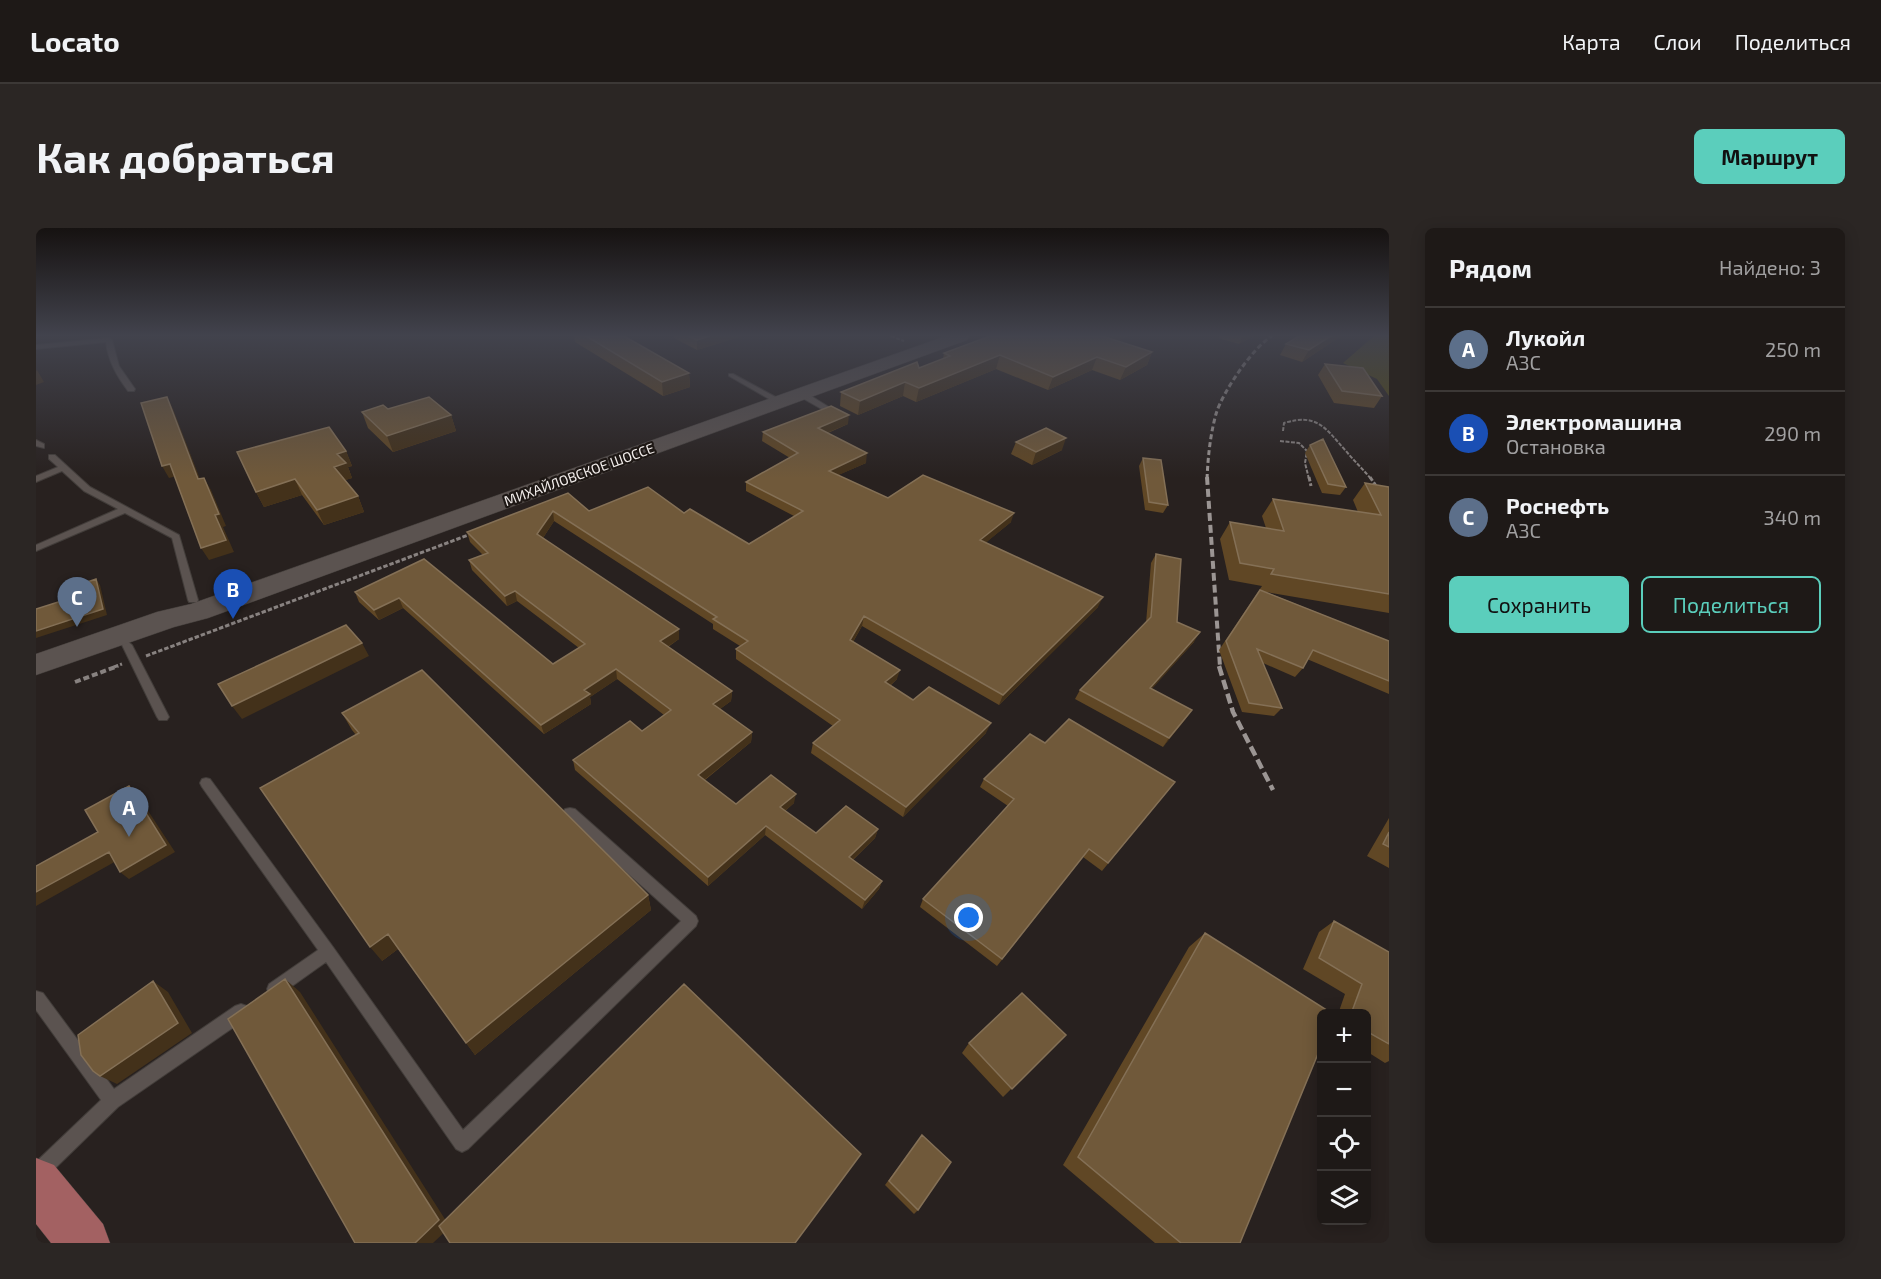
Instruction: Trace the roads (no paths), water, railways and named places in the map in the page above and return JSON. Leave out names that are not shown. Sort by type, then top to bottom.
[{"type":"main road","name":"МИХАЙЛОВСКОЕ ШОССЕ","points":[[36,664],[828,383]]},
{"type":"main road","name":"МИХАЙЛОВСКОЕ ШОССЕ","points":[[36,678],[172,629],[196,606]]},
{"type":"main road","points":[[36,1183],[84,1243]]},
{"type":"lane","points":[[126,383],[131,389]]},
{"type":"lane","points":[[753,383],[828,409]]},
{"type":"lane","points":[[52,457],[87,489],[176,537],[196,606]]},
{"type":"lane","points":[[36,479],[63,468]]},
{"type":"lane","points":[[36,548],[127,509]]},
{"type":"lane","points":[[127,645],[163,717]]},
{"type":"lane","points":[[206,783],[462,1143],[691,921],[570,813]]},
{"type":"lane","points":[[36,1175],[112,1101],[328,952]]},
{"type":"lane","points":[[37,998],[112,1101]]},
{"type":"railway","points":[[1207,478],[1216,414],[1231,383]]},
{"type":"railway","points":[[1207,478],[1220,667]]},
{"type":"railway","points":[[1219,666],[1233,712],[1273,790]]},
{"type":"place","name":"Электромашина","points":[[233,619]]},
{"type":"place","name":"Роснефть","points":[[77,627]]},
{"type":"place","name":"Лукойл","points":[[129,837]]}]
